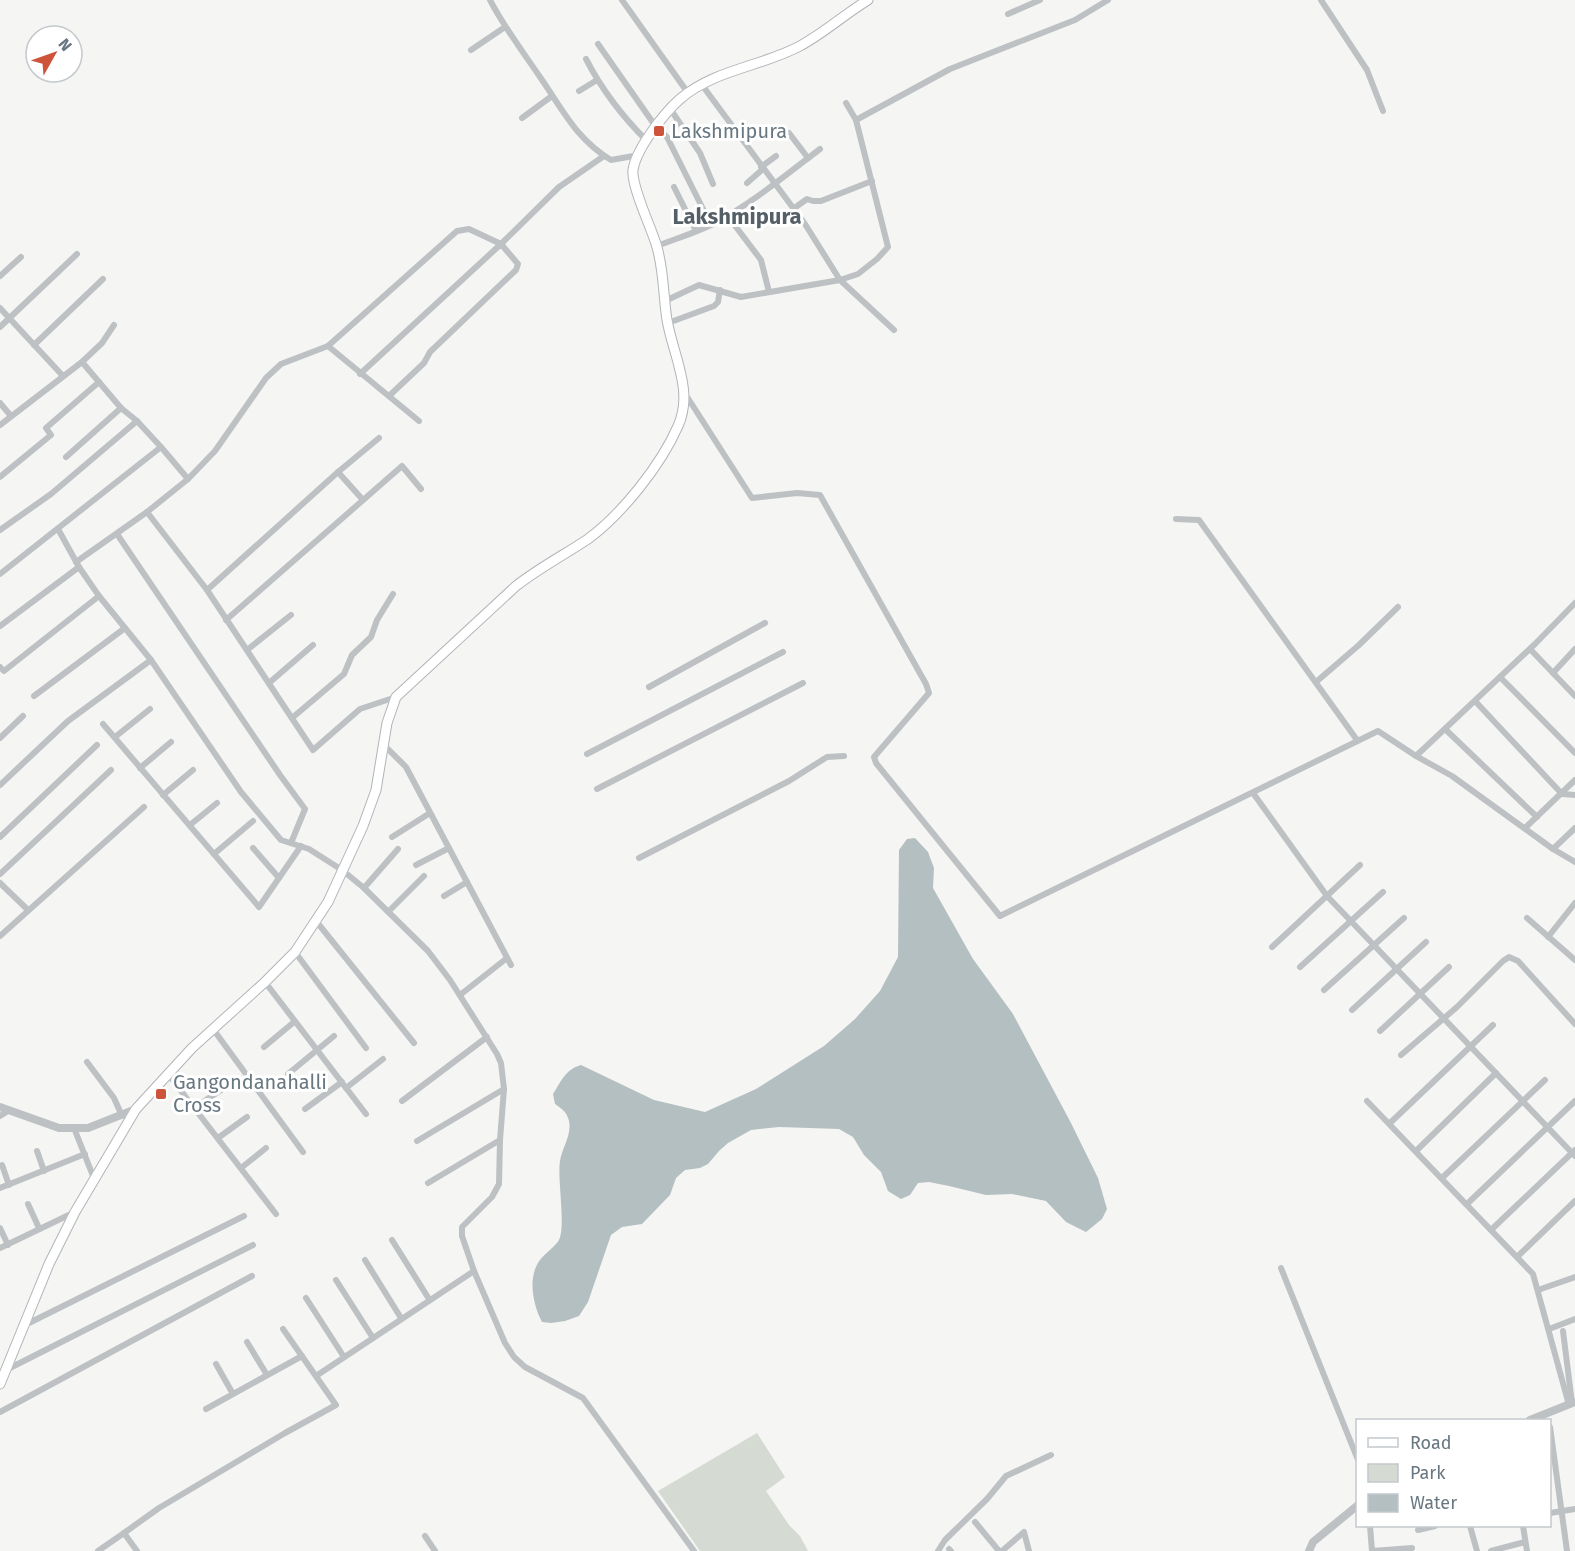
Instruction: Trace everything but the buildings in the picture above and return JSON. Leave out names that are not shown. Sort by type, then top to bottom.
[{"type":"main road","points":[[0,1384],[49,1264],[75,1212],[136,1110],[213,1029],[295,952],[328,902],[363,826],[376,790],[383,744],[396,697],[516,586],[536,570],[587,539],[609,522],[634,494],[678,426],[684,408],[684,391],[668,323],[661,262],[633,171],[646,140],[688,93],[702,85],[801,45],[868,0]]},
{"type":"street","points":[[490,0],[505,27],[573,129],[594,150],[611,160],[639,155]]},
{"type":"street","points":[[622,0],[688,93]]},
{"type":"street","points":[[1008,14],[1041,0]]},
{"type":"street","points":[[856,120],[950,69],[1075,20],[1108,0]]},
{"type":"street","points":[[1321,0],[1366,70],[1383,111]]},
{"type":"street","points":[[471,50],[505,27]]},
{"type":"street","points":[[598,44],[656,127],[667,137],[711,225]]},
{"type":"street","points":[[586,59],[612,103],[646,140]]},
{"type":"street","points":[[579,91],[597,80]]},
{"type":"street","points":[[702,85],[805,224],[840,280],[894,330]]},
{"type":"street","points":[[522,118],[552,96]]},
{"type":"street","points":[[665,301],[699,285],[741,297],[840,280],[858,274],[878,259],[888,247],[856,120],[846,103]]},
{"type":"street","points":[[671,110],[700,153],[713,184]]},
{"type":"street","points":[[789,133],[808,158]]},
{"type":"street","points":[[657,246],[711,225],[774,184],[820,149]]},
{"type":"street","points":[[360,374],[501,244],[559,187],[604,156]]},
{"type":"street","points":[[747,183],[776,156]]},
{"type":"street","points":[[793,209],[807,199],[821,201],[872,181]]},
{"type":"street","points":[[674,187],[696,231]]},
{"type":"street","points":[[727,215],[761,260],[769,292]]},
{"type":"street","points":[[0,626],[188,479],[215,451],[266,378],[281,364],[328,346],[457,231],[469,229],[501,244],[518,264],[516,270],[430,352],[424,363],[389,396]]},
{"type":"street","points":[[0,327],[77,254]]},
{"type":"street","points":[[0,276],[21,256]]},
{"type":"street","points":[[34,345],[102,279]]},
{"type":"street","points":[[668,323],[714,306],[718,302],[720,290]]},
{"type":"street","points":[[0,309],[63,376]]},
{"type":"street","points":[[0,425],[82,362],[102,343],[114,325]]},
{"type":"street","points":[[328,346],[419,421]]},
{"type":"street","points":[[82,362],[121,408],[162,447],[188,479]]},
{"type":"street","points":[[0,477],[51,435],[46,428],[99,382]]},
{"type":"street","points":[[684,391],[752,498],[797,493],[820,495],[929,693],[874,757],[876,763],[1000,916],[1378,731],[1452,776],[1553,849],[1575,862]]},
{"type":"street","points":[[0,403],[11,416]]},
{"type":"street","points":[[66,457],[121,408]]},
{"type":"street","points":[[0,531],[51,494],[137,421]]},
{"type":"street","points":[[207,590],[379,438]]},
{"type":"street","points":[[0,574],[162,447]]},
{"type":"street","points":[[226,620],[402,466],[421,489]]},
{"type":"street","points":[[338,472],[363,500]]},
{"type":"street","points":[[147,512],[207,590],[313,750],[360,709],[396,697]]},
{"type":"street","points":[[1176,519],[1200,520],[1357,740]]},
{"type":"street","points":[[58,529],[99,596],[151,660],[241,792],[281,840],[309,849],[342,870],[364,888],[428,951],[487,1037],[501,1063],[504,1089],[499,1184],[492,1197],[462,1227],[462,1236],[474,1271],[505,1343],[514,1357],[525,1368],[584,1398],[694,1551]]},
{"type":"street","points":[[117,534],[305,809],[291,843]]},
{"type":"street","points":[[291,718],[344,674],[352,655],[371,637],[379,616],[393,594]]},
{"type":"street","points":[[1,671],[99,596]]},
{"type":"street","points":[[1416,756],[1530,649],[1575,603]]},
{"type":"street","points":[[1316,682],[1398,607]]},
{"type":"street","points":[[247,650],[291,615]]},
{"type":"street","points":[[649,687],[765,623]]},
{"type":"street","points":[[34,696],[125,628]]},
{"type":"street","points":[[269,683],[313,645]]},
{"type":"street","points":[[1530,649],[1575,696]]},
{"type":"street","points":[[1553,673],[1575,650]]},
{"type":"street","points":[[587,754],[783,652]]},
{"type":"street","points":[[1,783],[68,721],[151,660]]},
{"type":"street","points":[[1500,677],[1575,753]]},
{"type":"street","points":[[597,789],[803,683]]},
{"type":"street","points":[[1475,701],[1562,794],[1575,795]]},
{"type":"street","points":[[115,737],[150,709]]},
{"type":"street","points":[[0,738],[23,716]]},
{"type":"street","points":[[103,724],[259,907],[301,846]]},
{"type":"street","points":[[1445,729],[1537,817]]},
{"type":"street","points":[[140,768],[171,742]]},
{"type":"street","points":[[383,744],[406,767],[510,965]]},
{"type":"street","points":[[0,837],[97,745]]},
{"type":"street","points":[[639,858],[789,781],[827,757],[844,756]]},
{"type":"street","points":[[0,874],[111,770]]},
{"type":"street","points":[[163,795],[193,770]]},
{"type":"street","points":[[1525,828],[1575,780]]},
{"type":"street","points":[[1253,793],[1327,896],[1472,1046],[1521,1101],[1574,1153],[1491,1230]]},
{"type":"street","points":[[190,825],[217,803]]},
{"type":"street","points":[[0,936],[144,807]]},
{"type":"street","points":[[392,837],[430,813]]},
{"type":"street","points":[[214,854],[253,821]]},
{"type":"street","points":[[1553,849],[1575,828]]},
{"type":"street","points":[[253,848],[279,878]]},
{"type":"street","points":[[416,865],[449,848]]},
{"type":"street","points":[[364,888],[399,849]]},
{"type":"street","points":[[1272,947],[1360,865]]},
{"type":"street","points":[[388,912],[424,876]]},
{"type":"street","points":[[444,896],[467,882]]},
{"type":"street","points":[[0,883],[28,910]]},
{"type":"street","points":[[1300,967],[1383,891]]},
{"type":"street","points":[[1548,937],[1575,903]]},
{"type":"street","points":[[1324,990],[1404,918]]},
{"type":"street","points":[[1527,918],[1575,960]]},
{"type":"street","points":[[316,921],[414,1043]]},
{"type":"street","points":[[1352,1010],[1426,942]]},
{"type":"street","points":[[295,952],[366,1048]]},
{"type":"street","points":[[1401,1055],[1457,1007],[1509,957],[1518,961],[1575,1024]]},
{"type":"street","points":[[460,995],[507,958]]},
{"type":"street","points":[[1380,1030],[1449,967]]},
{"type":"street","points":[[265,982],[366,1114]]},
{"type":"street","points":[[264,1047],[294,1022]]},
{"type":"street","points":[[1390,1123],[1493,1025]]},
{"type":"street","points":[[213,1029],[303,1152]]},
{"type":"street","points":[[288,1074],[334,1036]]},
{"type":"street","points":[[402,1101],[487,1037]]},
{"type":"street","points":[[305,1109],[383,1059]]},
{"type":"street","points":[[87,1062],[114,1098],[122,1116]]},
{"type":"street","points":[[1416,1151],[1496,1073]]},
{"type":"street","points":[[168,1074],[276,1214]]},
{"type":"street","points":[[1442,1178],[1545,1080]]},
{"type":"street","points":[[194,1108],[227,1086]]},
{"type":"street","points":[[417,1141],[504,1089]]},
{"type":"street","points":[[1367,1101],[1533,1274],[1572,1403]]},
{"type":"street","points":[[1467,1204],[1575,1101]]},
{"type":"street","points":[[0,1116],[4,1109],[59,1128],[88,1128],[136,1110]]},
{"type":"street","points":[[218,1138],[248,1116]]},
{"type":"street","points":[[74,1128],[95,1181]]},
{"type":"street","points":[[429,1183],[500,1140]]},
{"type":"street","points":[[241,1168],[266,1148]]},
{"type":"street","points":[[37,1151],[44,1171]]},
{"type":"street","points":[[0,1188],[85,1154]]},
{"type":"street","points":[[2,1165],[9,1185]]},
{"type":"street","points":[[1517,1257],[1575,1201]]},
{"type":"street","points":[[28,1204],[39,1228]]},
{"type":"street","points":[[0,1248],[75,1212]]},
{"type":"street","points":[[22,1327],[244,1216]]},
{"type":"street","points":[[0,1228],[8,1245]]},
{"type":"street","points":[[392,1240],[429,1299]]},
{"type":"street","points":[[6,1370],[253,1245]]},
{"type":"street","points":[[365,1260],[401,1318]]},
{"type":"street","points":[[1281,1268],[1356,1455]]},
{"type":"street","points":[[316,1376],[474,1271]]},
{"type":"street","points":[[0,1412],[252,1276]]},
{"type":"street","points":[[1538,1290],[1575,1277]]},
{"type":"street","points":[[336,1280],[373,1338]]},
{"type":"street","points":[[306,1298],[344,1357]]},
{"type":"street","points":[[1549,1329],[1575,1319]]},
{"type":"street","points":[[98,1551],[159,1508],[336,1405],[283,1329]]},
{"type":"street","points":[[1563,1331],[1572,1403]]},
{"type":"street","points":[[247,1342],[267,1375]]},
{"type":"street","points":[[206,1409],[302,1356]]},
{"type":"street","points":[[1567,1365],[1575,1362]]},
{"type":"street","points":[[216,1364],[233,1394]]},
{"type":"street","points":[[1548,1417],[1572,1403]]},
{"type":"street","points":[[1551,1435],[1567,1551]]},
{"type":"street","points":[[938,1551],[945,1540],[987,1500],[1006,1476],[1051,1455]]},
{"type":"street","points":[[1309,1551],[1313,1542],[1356,1507]]},
{"type":"street","points":[[1551,1513],[1575,1509]]},
{"type":"street","points":[[975,1522],[1000,1551],[1024,1532],[1029,1551]]},
{"type":"street","points":[[1370,1527],[1372,1551],[1412,1548]]},
{"type":"street","points":[[1419,1530],[1431,1527]]},
{"type":"street","points":[[1470,1527],[1477,1551]]},
{"type":"street","points":[[1523,1527],[1527,1551]]},
{"type":"street","points":[[124,1533],[137,1551]]},
{"type":"street","points":[[425,1536],[435,1551]]},
{"type":"street","points":[[1491,1551],[1525,1542]]},
{"type":"green space","points":[[757,1433],[785,1477],[766,1491],[789,1525],[800,1536],[808,1551],[700,1551],[658,1491]]},
{"type":"water","points":[[915,838],[928,852],[934,868],[933,888],[973,959],[1013,1014],[1098,1178],[1107,1209],[1102,1219],[1086,1232],[1066,1222],[1046,1201],[1012,1194],[986,1195],[929,1182],[918,1183],[910,1195],[901,1199],[888,1191],[881,1172],[864,1155],[853,1137],[839,1129],[779,1127],[751,1130],[728,1143],[708,1164],[700,1168],[685,1170],[676,1178],[670,1195],[642,1224],[622,1227],[611,1235],[588,1302],[579,1316],[565,1321],[542,1322],[536,1308],[533,1283],[536,1267],[542,1257],[557,1243],[561,1233],[560,1161],[570,1126],[566,1113],[555,1104],[553,1094],[564,1076],[581,1065],[654,1100],[705,1112],[756,1089],[824,1046],[855,1019],[880,991],[898,957],[899,850],[907,839]]},
{"type":"place","name":"Lakshmipura","points":[[659,131]]},
{"type":"place","name":"Gangondanahalli Cross","points":[[161,1094]]},
{"type":"district","name":"Lakshmipura","points":[[737,216]]}]
